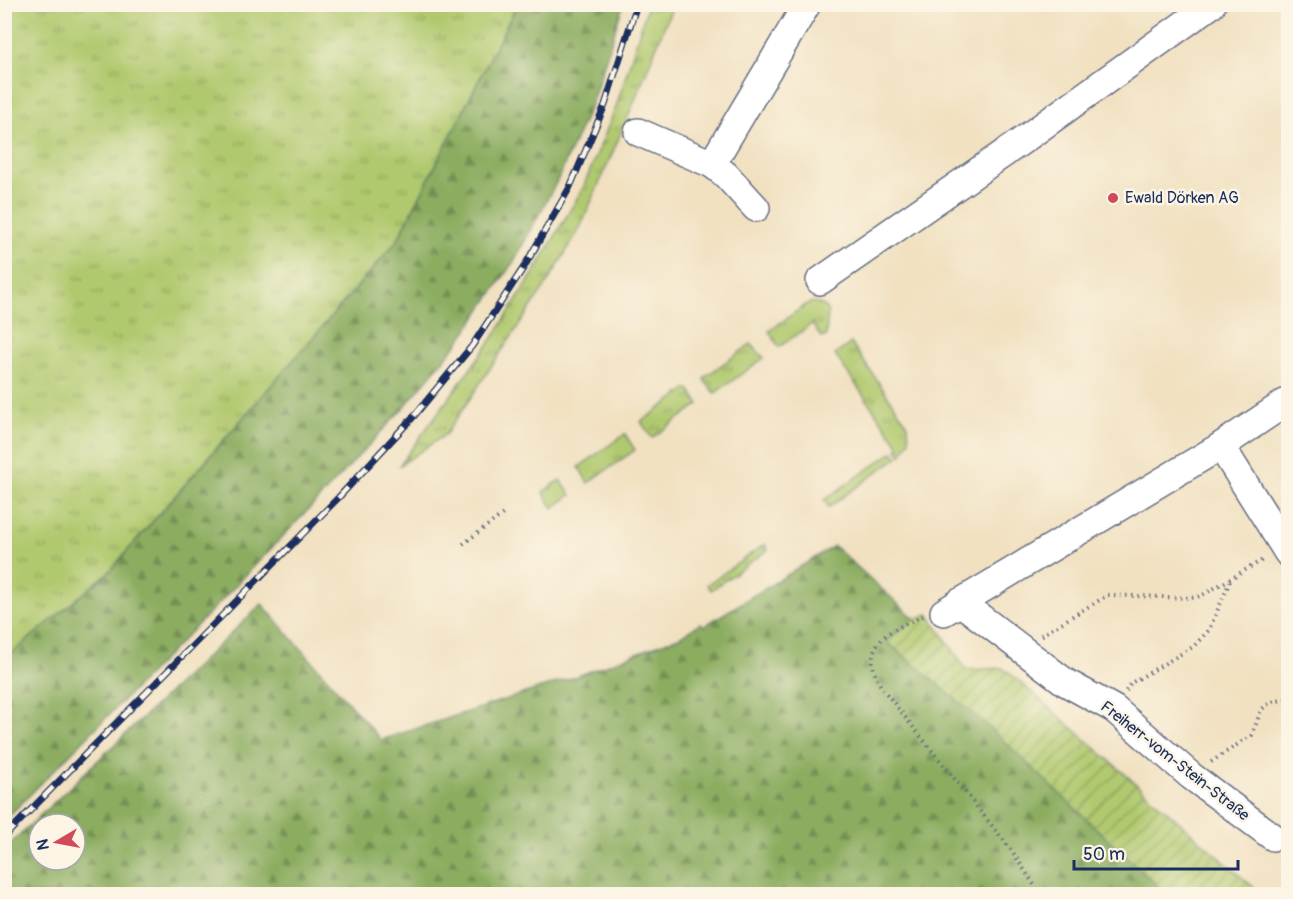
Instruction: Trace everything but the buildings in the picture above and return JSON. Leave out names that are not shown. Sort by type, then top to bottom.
[{"type":"street","points":[[712,164],[807,4]]},
{"type":"street","points":[[820,281],[1007,152],[1212,4]]},
{"type":"street","points":[[638,132],[712,164],[726,175],[756,208]]},
{"type":"street","points":[[952,607],[1221,446],[1288,401]]},
{"type":"street","points":[[1221,446],[1287,550]]},
{"type":"street","name":"Freiherr-vom-Stein-Straße","points":[[952,607],[1020,647],[1065,682],[1114,709],[1191,776],[1273,837]]},
{"type":"path","points":[[463,544],[503,514]]},
{"type":"path","points":[[1020,647],[1108,595],[1191,598],[1202,596],[1287,550]]},
{"type":"path","points":[[1114,709],[1131,683],[1193,647],[1209,630],[1231,579]]},
{"type":"path","points":[[952,607],[896,627],[879,641],[875,649],[874,675],[1012,851],[1040,894]]},
{"type":"path","points":[[1191,776],[1252,735],[1261,710],[1271,702],[1288,699]]},
{"type":"green space","points":[[5,5],[517,5],[397,241],[109,572],[5,659]]},
{"type":"green space","points":[[517,5],[623,5],[592,102],[557,181],[514,261],[461,339],[405,406],[219,603],[5,820],[5,659],[109,572],[397,241]]},
{"type":"green space","points":[[648,5],[673,5],[579,230],[548,282],[446,434],[399,466],[493,338],[583,188],[616,107]]},
{"type":"green space","points":[[814,302],[824,306],[828,312],[826,336],[822,338],[812,324],[779,347],[769,331],[807,304]]},
{"type":"green space","points":[[851,343],[908,425],[909,441],[901,455],[897,449],[900,447],[835,355]]},
{"type":"green space","points":[[751,344],[764,358],[715,393],[704,380],[705,377]]},
{"type":"green space","points":[[687,389],[699,404],[652,438],[641,422]]},
{"type":"green space","points":[[625,434],[635,450],[588,483],[579,467]]},
{"type":"green space","points":[[893,452],[898,457],[829,507],[824,500]]},
{"type":"green space","points":[[560,480],[571,495],[553,508],[543,492]]},
{"type":"green space","points":[[765,544],[768,550],[711,590],[707,585]]},
{"type":"green space","points":[[834,546],[915,619],[886,641],[991,729],[1166,894],[5,894],[5,849],[27,828],[27,872],[87,872],[87,812],[44,812],[262,604],[381,740],[575,677],[681,636],[701,623],[704,626]]},
{"type":"green space","points":[[928,614],[967,670],[1002,668],[1010,673],[1261,894],[1166,894],[991,729],[886,641],[915,619]]},
{"type":"railway","points":[[4,837],[338,498],[414,416],[472,346],[524,267],[570,187],[605,105],[637,4]]},
{"type":"place","name":"Ewald Dörken AG","points":[[1113,198]]}]
